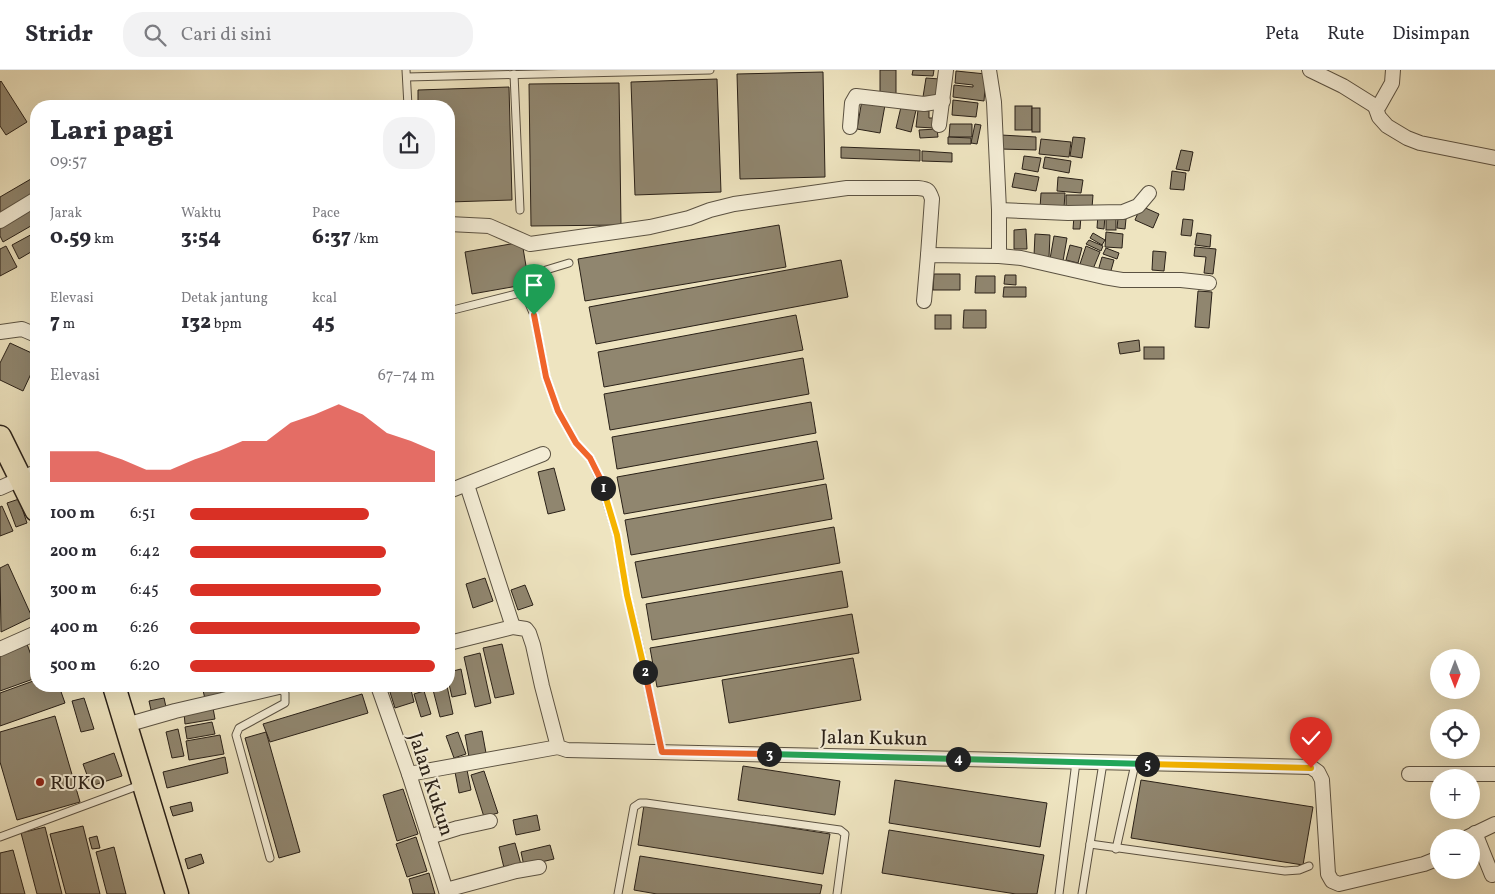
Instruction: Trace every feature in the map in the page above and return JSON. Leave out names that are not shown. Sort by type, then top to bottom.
[{"type":"main road","points":[[0,437],[29,476]]},
{"type":"main road","points":[[116,692],[177,894]]},
{"type":"street","points":[[939,125],[946,70]]},
{"type":"street","points":[[989,70],[994,102],[999,256]]},
{"type":"street","points":[[1310,70],[1343,86],[1375,106],[1379,117],[1387,126],[1407,138],[1420,143],[1495,158]]},
{"type":"street","points":[[1375,106],[1381,105],[1389,90],[1392,83],[1393,70]]},
{"type":"street","points":[[850,127],[852,103],[856,96],[924,104],[943,100]]},
{"type":"street","points":[[455,224],[489,226],[530,244],[650,227],[744,202],[847,188],[927,189],[930,191],[932,200],[924,302]]},
{"type":"street","points":[[999,210],[1068,213],[1123,212],[1138,206],[1149,193]]},
{"type":"street","points":[[0,221],[30,204]]},
{"type":"street","points":[[928,255],[1021,258],[1122,280],[1181,280],[1209,283]]},
{"type":"street","points":[[0,332],[22,329],[30,332]]},
{"type":"street","points":[[455,488],[543,454]]},
{"type":"street","points":[[0,488],[29,476]]},
{"type":"street","points":[[467,485],[513,627]]},
{"type":"street","points":[[455,642],[513,627],[526,629],[529,633],[558,747]]},
{"type":"street","points":[[0,649],[30,636]]},
{"type":"street","points":[[126,725],[174,711],[259,692]]},
{"type":"street","name":"Jalan Kukun","points":[[380,692],[447,892]]},
{"type":"street","name":"Jalan Kukun","points":[[409,774],[558,747],[573,751],[1311,768],[1318,772],[1322,780],[1328,874],[1332,881],[1339,884],[1430,862]]},
{"type":"street","points":[[1409,774],[1495,774]]},
{"type":"street","points":[[429,837],[490,820]]},
{"type":"street","points":[[1480,831],[1495,824]]},
{"type":"street","points":[[1480,852],[1492,875]]},
{"type":"street","points":[[447,892],[516,871],[539,867]]},
{"type":"lane","points":[[408,100],[406,73],[514,74],[710,70]]},
{"type":"lane","points":[[514,74],[520,210]]},
{"type":"lane","points":[[455,309],[524,292],[546,270],[569,263]]},
{"type":"lane","points":[[524,292],[534,315],[546,377],[558,411],[576,443],[590,458],[600,478],[617,535],[627,595],[662,752]]},
{"type":"lane","points":[[270,858],[236,735],[239,728],[285,703],[284,692]]},
{"type":"lane","points":[[1060,894],[1076,762]]},
{"type":"lane","points":[[1082,894],[1103,763]]},
{"type":"lane","points":[[1116,849],[1135,764]]},
{"type":"lane","points":[[0,837],[144,784]]},
{"type":"lane","points":[[618,894],[634,807],[640,803],[840,830],[845,834],[837,894]]},
{"type":"lane","points":[[1090,844],[1285,871],[1299,870],[1309,866]]},
{"type":"building","points":[[880,70],[896,70],[896,95],[880,95]]},
{"type":"building","points":[[913,70],[934,70],[933,76],[912,75]]},
{"type":"building","points":[[956,71],[986,74],[984,101],[953,97],[954,85],[973,87],[973,85],[955,83]]},
{"type":"building","points":[[823,72],[825,177],[740,179],[737,74]]},
{"type":"building","points":[[926,78],[940,79],[937,99],[923,97]]},
{"type":"building","points":[[717,79],[721,192],[635,195],[631,82]]},
{"type":"building","points":[[1,81],[27,122],[6,135],[0,126]]},
{"type":"building","points":[[619,83],[621,225],[531,226],[529,84]]},
{"type":"building","points":[[509,87],[512,200],[455,202],[455,100],[418,100],[418,90]]},
{"type":"building","points":[[862,100],[885,105],[880,133],[857,129]]},
{"type":"building","points":[[953,100],[978,103],[976,117],[952,115]]},
{"type":"building","points":[[1015,106],[1032,106],[1032,130],[1015,130]]},
{"type":"building","points":[[901,107],[916,110],[911,132],[896,128]]},
{"type":"building","points":[[1032,108],[1040,108],[1040,132],[1032,132]]},
{"type":"building","points":[[918,110],[929,111],[929,118],[935,118],[934,128],[916,127]]},
{"type":"building","points":[[950,124],[972,124],[972,137],[949,137]]},
{"type":"building","points":[[975,124],[981,125],[977,144],[971,143]]},
{"type":"building","points":[[937,129],[938,137],[920,138],[919,130]]},
{"type":"building","points":[[1001,135],[1036,137],[1036,150],[1000,149]]},
{"type":"building","points":[[948,137],[971,138],[971,144],[948,144]]},
{"type":"building","points":[[1073,137],[1085,138],[1082,158],[1070,156]]},
{"type":"building","points":[[1041,139],[1071,142],[1069,157],[1039,154]]},
{"type":"building","points":[[841,147],[920,150],[920,161],[841,158]]},
{"type":"building","points":[[1181,150],[1193,152],[1189,171],[1176,169]]},
{"type":"building","points":[[922,151],[952,153],[952,162],[922,161]]},
{"type":"building","points":[[1024,156],[1041,158],[1038,172],[1022,169]]},
{"type":"building","points":[[1045,157],[1071,161],[1069,173],[1043,168]]},
{"type":"building","points":[[1172,171],[1186,173],[1184,190],[1170,189]]},
{"type":"building","points":[[1015,173],[1039,177],[1036,191],[1012,187]]},
{"type":"building","points":[[1058,177],[1083,180],[1081,193],[1057,191]]},
{"type":"building","points":[[30,180],[30,200],[0,217],[0,197]]},
{"type":"building","points":[[1041,193],[1065,193],[1064,208],[1040,208]]},
{"type":"building","points":[[1066,195],[1093,195],[1092,208],[1066,208]]},
{"type":"building","points":[[30,206],[30,226],[3,242],[0,236],[0,224]]},
{"type":"building","points":[[1141,206],[1159,214],[1153,228],[1135,220]]},
{"type":"building","points":[[1098,214],[1105,215],[1104,229],[1097,228]]},
{"type":"building","points":[[1074,216],[1081,216],[1080,229],[1073,229]]},
{"type":"building","points":[[1106,218],[1116,218],[1116,230],[1106,230]]},
{"type":"building","points":[[1118,218],[1126,219],[1125,229],[1117,228]]},
{"type":"building","points":[[1183,219],[1193,220],[1191,236],[1181,235]]},
{"type":"building","points":[[779,225],[786,267],[585,301],[578,259]]},
{"type":"building","points":[[1026,229],[1027,249],[1014,249],[1014,230]]},
{"type":"building","points":[[1106,232],[1123,234],[1122,248],[1105,247]]},
{"type":"building","points":[[1093,233],[1105,240],[1102,245],[1090,238]]},
{"type":"building","points":[[1197,233],[1211,235],[1210,247],[1195,245]]},
{"type":"building","points":[[1035,234],[1050,235],[1049,257],[1034,256]]},
{"type":"building","points":[[30,235],[30,253],[19,259],[12,245]]},
{"type":"building","points":[[1054,236],[1067,238],[1063,261],[1050,259]]},
{"type":"building","points":[[1089,240],[1103,246],[1101,251],[1086,244]]},
{"type":"building","points":[[522,242],[529,284],[472,294],[465,252]]},
{"type":"building","points":[[1070,245],[1082,248],[1078,263],[1066,260]]},
{"type":"building","points":[[6,246],[17,267],[0,276],[0,249]]},
{"type":"building","points":[[1086,246],[1100,252],[1093,269],[1080,264]]},
{"type":"building","points":[[1195,247],[1216,249],[1213,274],[1204,273],[1206,257],[1194,256]]},
{"type":"building","points":[[1106,248],[1119,253],[1117,259],[1103,254]]},
{"type":"building","points":[[1153,251],[1166,252],[1164,271],[1152,270]]},
{"type":"building","points":[[1102,257],[1114,260],[1110,274],[1098,271]]},
{"type":"building","points":[[841,260],[848,297],[596,344],[589,307]]},
{"type":"building","points":[[934,274],[960,274],[960,290],[933,290]]},
{"type":"building","points":[[1005,275],[1016,275],[1016,285],[1004,284]]},
{"type":"building","points":[[976,276],[995,276],[995,293],[975,293]]},
{"type":"building","points":[[1004,287],[1026,287],[1026,297],[1003,297]]},
{"type":"building","points":[[1198,291],[1212,292],[1209,328],[1195,327]]},
{"type":"building","points":[[964,310],[986,310],[986,328],[963,328]]},
{"type":"building","points":[[796,315],[803,350],[604,387],[598,352]]},
{"type":"building","points":[[935,315],[951,315],[951,329],[935,329]]},
{"type":"building","points":[[1139,340],[1140,351],[1120,354],[1118,343]]},
{"type":"building","points":[[10,343],[30,352],[30,376],[23,391],[0,380],[0,363]]},
{"type":"building","points":[[1144,347],[1164,347],[1164,359],[1144,359]]},
{"type":"building","points":[[803,358],[809,394],[610,430],[604,394]]},
{"type":"building","points":[[811,402],[816,433],[617,469],[612,437]]},
{"type":"building","points":[[817,441],[824,479],[624,514],[617,477]]},
{"type":"building","points":[[554,468],[565,510],[548,514],[538,472]]},
{"type":"building","points":[[826,484],[832,519],[631,555],[625,520]]},
{"type":"building","points":[[19,499],[27,523],[16,527],[7,503]]},
{"type":"building","points":[[2,506],[13,531],[0,536],[0,507]]},
{"type":"building","points":[[834,527],[840,563],[642,598],[635,562]]},
{"type":"building","points":[[8,564],[30,613],[30,618],[1,632],[0,568]]},
{"type":"building","points":[[842,571],[848,607],[652,640],[646,604]]},
{"type":"building","points":[[485,578],[493,601],[473,608],[466,584]]},
{"type":"building","points":[[525,585],[533,605],[518,610],[511,590]]},
{"type":"building","points":[[852,614],[859,653],[657,687],[650,648]]},
{"type":"building","points":[[27,644],[30,652],[30,680],[0,691],[0,654]]},
{"type":"building","points":[[502,644],[514,694],[495,698],[483,648]]},
{"type":"building","points":[[480,653],[491,703],[475,707],[464,657]]},
{"type":"building","points":[[853,658],[861,700],[729,723],[722,680]]},
{"type":"building","points":[[461,669],[466,694],[452,697],[451,692],[455,692],[455,670]]},
{"type":"building","points":[[30,682],[30,692],[61,692],[65,703],[0,726],[0,693]]},
{"type":"building","points":[[203,692],[220,692],[221,694],[205,699]]},
{"type":"building","points":[[390,692],[412,692],[414,702],[395,708]]},
{"type":"building","points":[[424,692],[431,714],[421,717],[414,694]]},
{"type":"building","points":[[434,692],[448,692],[453,714],[440,717]]},
{"type":"building","points":[[362,694],[368,713],[270,742],[263,724]]},
{"type":"building","points":[[84,698],[94,729],[81,732],[72,701]]},
{"type":"building","points":[[164,698],[166,707],[151,710],[149,701]]},
{"type":"building","points":[[213,708],[215,719],[185,724],[184,713]]},
{"type":"building","name":"RUKO","points":[[55,716],[80,802],[17,820],[0,762],[0,732]]},
{"type":"building","points":[[212,722],[215,734],[187,739],[185,727]]},
{"type":"building","points":[[178,729],[184,756],[172,758],[166,732]]},
{"type":"building","points":[[482,731],[486,753],[469,757],[465,735]]},
{"type":"building","points":[[266,732],[300,852],[279,858],[245,738]]},
{"type":"building","points":[[458,732],[466,754],[454,758],[446,736]]},
{"type":"building","points":[[220,735],[224,754],[189,760],[186,741]]},
{"type":"building","points":[[114,753],[122,776],[91,786],[83,764]]},
{"type":"building","points":[[225,757],[228,773],[167,788],[163,772]]},
{"type":"building","points":[[743,766],[840,781],[835,815],[738,800]]},
{"type":"building","points":[[467,770],[471,790],[459,793],[455,772]]},
{"type":"building","points":[[484,771],[498,813],[484,817],[471,775]]},
{"type":"building","points":[[895,780],[1047,803],[1040,847],[889,823]]},
{"type":"building","points":[[1141,780],[1313,807],[1303,865],[1131,838]]},
{"type":"building","points":[[403,789],[418,834],[397,841],[383,795]]},
{"type":"building","points":[[191,802],[193,811],[173,816],[170,807]]},
{"type":"building","points":[[644,805],[830,834],[823,874],[638,845]]},
{"type":"building","points":[[537,815],[540,830],[516,835],[513,820]]},
{"type":"building","points":[[83,826],[100,894],[66,894],[50,834]]},
{"type":"building","points":[[45,827],[62,894],[37,894],[21,833]]},
{"type":"building","points":[[889,830],[1044,855],[1037,894],[1016,894],[882,873]]},
{"type":"building","points":[[97,836],[100,848],[92,849],[89,838]]},
{"type":"building","points":[[416,837],[427,871],[407,877],[396,844]]},
{"type":"building","points":[[515,843],[522,868],[505,872],[499,847]]},
{"type":"building","points":[[550,845],[554,859],[524,866],[521,852]]},
{"type":"building","points":[[114,847],[126,894],[107,894],[96,852]]},
{"type":"building","points":[[13,850],[25,894],[0,894],[0,853]]},
{"type":"building","points":[[201,854],[204,863],[188,869],[185,859]]},
{"type":"building","points":[[640,856],[822,885],[820,894],[657,894],[634,890]]},
{"type":"building","points":[[429,873],[435,894],[413,894],[409,879]]},
{"type":"place","name":"RUKO","points":[[40,782]]},
{"type":"route","points":[[534,315],[546,377],[558,411],[576,443],[590,458],[600,478],[617,535],[627,595],[662,752],[1311,768]]}]
